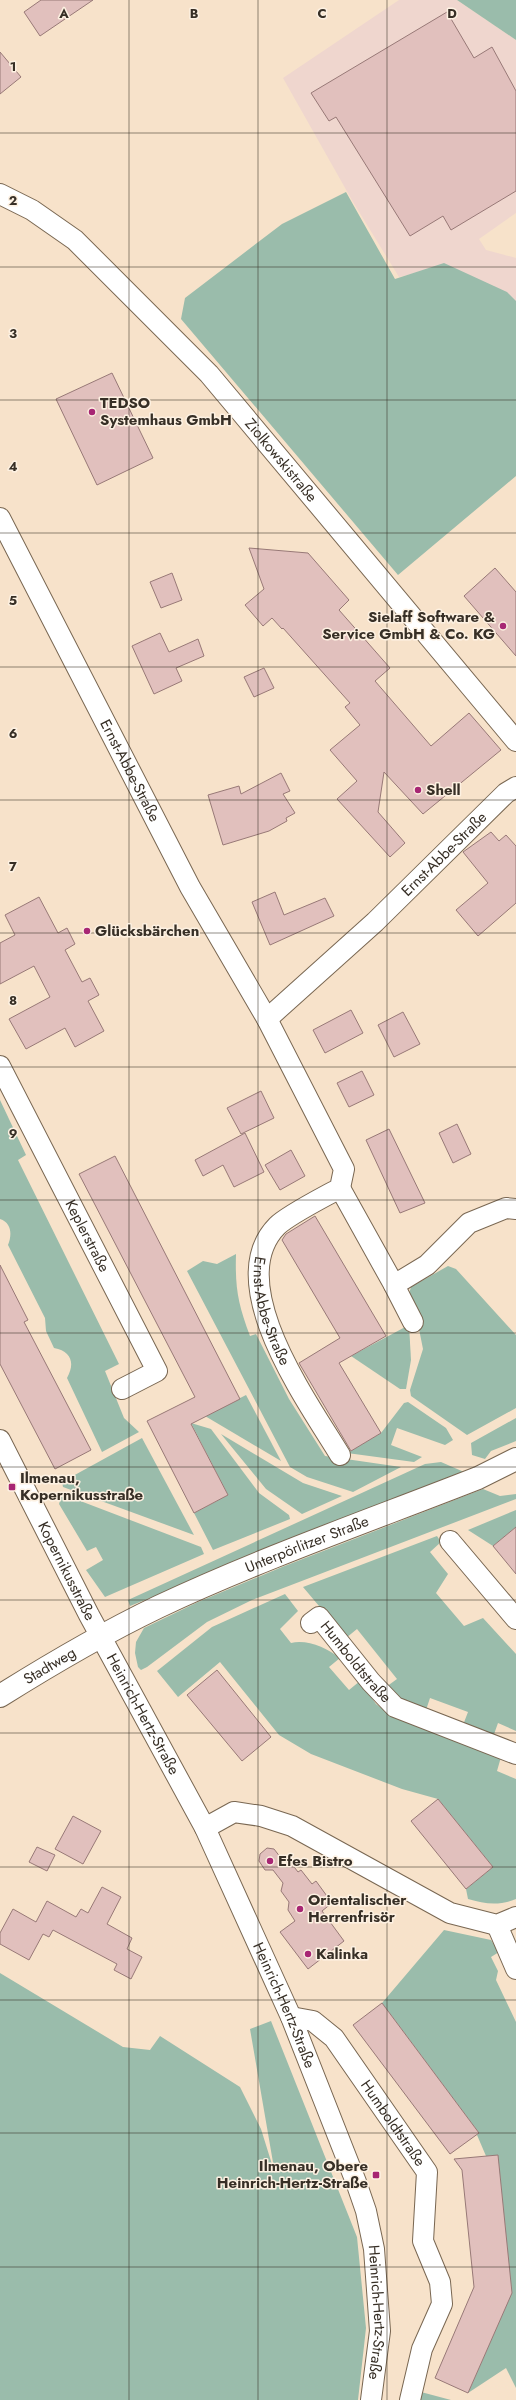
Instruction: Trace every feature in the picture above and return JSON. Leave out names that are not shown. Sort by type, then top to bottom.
[{"type":"street","name":"Ziolkowskistraße","points":[[0,194],[32,210],[75,240],[209,374],[516,741]]},
{"type":"street","name":"Ernst-Abbe-Straße","points":[[0,518],[190,887],[267,1019],[344,1168],[340,1188],[278,1225],[262,1246],[258,1262],[259,1287],[264,1308],[283,1360],[340,1456]]},
{"type":"street","name":"Ernst-Abbe-Straße","points":[[267,1019],[375,922],[506,793],[516,787]]},
{"type":"street","name":"Keplerstraße","points":[[0,1066],[157,1371],[122,1390]]},
{"type":"street","points":[[340,1188],[413,1322]]},
{"type":"street","points":[[394,1285],[427,1265],[469,1222],[506,1208],[516,1209]]},
{"type":"street","name":"Kopernikusstraße","points":[[0,1440],[101,1637]]},
{"type":"street","name":"Unterpörlitzer Straße","points":[[101,1637],[158,1607],[228,1577],[478,1478],[516,1459]]},
{"type":"street","points":[[450,1541],[516,1619]]},
{"type":"street","name":"Humboldtstraße","points":[[310,1623],[319,1617],[371,1682],[396,1706],[516,1754]]},
{"type":"street","name":"Stadtweg","points":[[0,1696],[101,1637]]},
{"type":"street","name":"Heinrich-Hertz-Straße","points":[[101,1637],[204,1828],[291,2017],[356,2182],[368,2219],[374,2249],[380,2331],[371,2400]]},
{"type":"street","points":[[204,1828],[234,1812],[261,1816],[292,1826],[450,1913],[497,1925],[516,1917]]},
{"type":"street","points":[[497,1925],[516,1969]]},
{"type":"street","name":"Humboldtstraße","points":[[291,2017],[313,2021],[334,2038],[427,2172],[423,2241],[440,2282],[442,2304],[422,2349],[410,2400]]},
{"type":"shaded area","points":[[399,0],[457,0],[516,40],[516,213],[479,239],[486,250],[516,258],[516,302],[438,268],[399,277],[353,202],[283,78]]},
{"type":"green space","points":[[457,0],[516,0],[516,40]]},
{"type":"green space","points":[[346,192],[395,279],[444,263],[507,292],[516,301],[516,476],[398,575],[181,319],[185,298],[282,224]]},
{"type":"green space","points":[[0,1100],[26,1155],[18,1160],[119,1364],[105,1371],[124,1418],[139,1432],[102,1452],[67,1378],[71,1368],[70,1359],[65,1352],[54,1348],[46,1331],[45,1318],[8,1245],[10,1237],[9,1226],[0,1219]]},
{"type":"green space","points":[[236,1254],[238,1296],[250,1336],[256,1334],[289,1399],[325,1456],[401,1467],[353,1492],[307,1477],[290,1467],[187,1271],[203,1261],[217,1264]]},
{"type":"green space","points":[[448,1266],[456,1269],[516,1335],[516,1408],[467,1435],[411,1396],[410,1390],[423,1349],[416,1314],[408,1297],[411,1287]]},
{"type":"green space","points":[[409,1325],[411,1360],[406,1389],[400,1389],[351,1356]]},
{"type":"green space","points":[[246,1395],[281,1461],[205,1416]]},
{"type":"green space","points":[[408,1402],[446,1428],[453,1440],[445,1445],[397,1428],[391,1445],[422,1457],[414,1462],[347,1453],[381,1433],[404,1403]]},
{"type":"green space","points":[[516,1418],[516,1441],[491,1451],[485,1459],[472,1455],[471,1443]]},
{"type":"green space","points":[[191,1423],[211,1429],[259,1493],[289,1515],[290,1519],[213,1550],[194,1513],[228,1495]]},
{"type":"green space","points":[[221,1434],[303,1483],[342,1496],[302,1514],[266,1489]]},
{"type":"green space","points":[[142,1438],[194,1535],[63,1487],[62,1482]]},
{"type":"green space","points":[[441,1462],[464,1472],[130,1606],[128,1600],[425,1464]]},
{"type":"green space","points":[[483,1489],[500,1496],[516,1494],[516,1499],[252,1600],[207,1622],[147,1667],[141,1670],[138,1667],[135,1653],[136,1642],[144,1628],[198,1602],[282,1567]]},
{"type":"green space","points":[[62,1494],[201,1547],[204,1554],[105,1597],[86,1570],[103,1560],[96,1547],[87,1551],[59,1504]]},
{"type":"green space","points":[[516,1510],[516,1527],[493,1546],[468,1530]]},
{"type":"green space","points":[[437,1536],[441,1542],[430,1552],[448,1574],[436,1593],[464,1626],[483,1618],[516,1654],[516,1731],[498,1723],[493,1737],[463,1725],[468,1712],[430,1698],[426,1710],[402,1701],[386,1687],[397,1679],[357,1629],[346,1638],[303,1587]]},
{"type":"green space","points":[[285,1594],[298,1611],[280,1629],[291,1643],[304,1642],[317,1645],[340,1658],[329,1667],[349,1690],[360,1681],[376,1704],[395,1718],[501,1757],[497,1771],[516,1779],[516,1899],[504,1903],[492,1904],[468,1899],[466,1889],[493,1867],[438,1799],[402,1789],[311,1754],[279,1735],[220,1662],[178,1697],[157,1671],[212,1627]]},
{"type":"green space","points":[[444,1930],[491,1940],[499,1952],[491,1957],[498,1971],[496,1980],[516,2022],[516,2388],[506,2368],[468,2393],[512,2291],[502,2287],[486,2156],[477,2135],[479,2133],[382,2003]]},
{"type":"green space","points":[[0,1973],[123,2047],[150,2050],[160,2036],[240,2087],[261,2129],[275,2174],[250,2029],[271,2021],[357,2237],[366,2328],[358,2400],[0,2400]]},
{"type":"green space","points":[[421,2392],[451,2400],[419,2400]]},
{"type":"building","points":[[41,0],[93,0],[40,36],[24,12]]},
{"type":"building","points":[[447,12],[474,58],[492,47],[516,91],[516,191],[451,230],[443,216],[410,236],[336,117],[329,121],[311,93]]},
{"type":"building","points":[[0,52],[21,77],[0,94]]},
{"type":"building","points":[[112,373],[153,458],[97,485],[56,399]]},
{"type":"building","points":[[249,548],[308,553],[349,600],[339,610],[390,668],[375,681],[431,746],[469,713],[501,750],[423,814],[384,772],[378,812],[405,843],[390,857],[337,799],[357,781],[330,750],[360,725],[345,707],[350,703],[283,628],[282,629],[272,618],[263,626],[245,605],[264,589]]},
{"type":"building","name":"Sielaff Software & Service GmbH & Co. KG","points":[[495,568],[516,592],[516,656],[464,596]]},
{"type":"building","points":[[172,573],[182,600],[161,608],[150,582]]},
{"type":"building","points":[[160,633],[169,652],[198,639],[204,656],[176,668],[182,681],[154,694],[132,646]]},
{"type":"building","points":[[264,668],[274,688],[254,697],[244,677]]},
{"type":"building","points":[[281,773],[290,791],[283,794],[295,813],[286,818],[287,821],[269,831],[223,845],[208,795],[239,786],[241,794]]},
{"type":"building","points":[[491,832],[499,841],[506,835],[516,846],[516,903],[478,936],[456,910],[488,883],[463,852]]},
{"type":"building","points":[[275,892],[284,915],[325,898],[334,916],[270,945],[252,902]]},
{"type":"building","points":[[39,897],[58,933],[67,928],[75,944],[65,950],[82,982],[90,978],[99,995],[88,1001],[104,1031],[75,1047],[65,1028],[26,1049],[9,1019],[50,997],[34,966],[0,984],[0,943],[15,935],[5,915]]},
{"type":"building","points":[[351,1010],[363,1033],[325,1053],[313,1030]]},
{"type":"building","points":[[403,1012],[420,1044],[394,1057],[378,1025]]},
{"type":"building","points":[[362,1071],[374,1095],[349,1107],[337,1083]]},
{"type":"building","points":[[261,1091],[274,1118],[241,1134],[227,1108]]},
{"type":"building","points":[[457,1124],[471,1154],[453,1163],[439,1133]]},
{"type":"building","points":[[389,1129],[425,1203],[400,1213],[366,1140]]},
{"type":"building","points":[[245,1133],[264,1172],[234,1187],[223,1165],[203,1176],[195,1160]]},
{"type":"building","points":[[291,1150],[305,1176],[280,1190],[265,1165]]},
{"type":"building","points":[[115,1156],[240,1399],[191,1424],[228,1495],[194,1513],[147,1421],[195,1397],[79,1174]]},
{"type":"building","points":[[315,1216],[386,1336],[339,1363],[381,1433],[351,1451],[299,1363],[340,1338],[282,1240],[286,1234]]},
{"type":"building","points":[[0,1265],[28,1320],[24,1322],[91,1450],[55,1469],[0,1364]]},
{"type":"building","points":[[516,1527],[516,1574],[493,1546]]},
{"type":"building","points":[[217,1670],[271,1737],[242,1761],[187,1695]]},
{"type":"building","points":[[438,1799],[493,1867],[466,1889],[411,1821]]},
{"type":"building","points":[[73,1816],[101,1831],[83,1864],[55,1849]]},
{"type":"building","points":[[37,1847],[55,1855],[47,1871],[29,1862]]},
{"type":"building","points":[[267,1848],[274,1849],[281,1858],[285,1855],[298,1872],[301,1870],[312,1884],[316,1881],[332,1903],[322,1911],[344,1941],[308,1969],[280,1932],[295,1921],[288,1910],[289,1902],[281,1891],[283,1883],[273,1870],[265,1870],[259,1861],[260,1854]]},
{"type":"building","points":[[102,1887],[121,1897],[107,1924],[132,1938],[127,1949],[142,1957],[131,1979],[114,1970],[117,1964],[53,1930],[49,1937],[43,1934],[29,1960],[0,1944],[0,1933],[13,1909],[36,1922],[47,1901],[76,1917],[81,1909],[88,1913]]},
{"type":"building","points":[[382,2003],[479,2133],[450,2154],[353,2025]]},
{"type":"building","points":[[498,2155],[512,2293],[468,2393],[435,2378],[474,2287],[462,2170],[454,2159]]},
{"type":"place","name":"TEDSO Systemhaus GmbH","points":[[92,412]]},
{"type":"place","name":"Sielaff Software & Service GmbH & Co. KG","points":[[503,626]]},
{"type":"place","name":"Shell","points":[[418,790]]},
{"type":"place","name":"Glücksbärchen","points":[[87,931]]},
{"type":"place","name":"Ilmenau, Kopernikusstraße","points":[[12,1487]]},
{"type":"place","name":"Efes Bistro","points":[[270,1861]]},
{"type":"place","name":"Orientalischer Herrenfrisör","points":[[300,1909]]},
{"type":"place","name":"Kalinka","points":[[308,1954]]},
{"type":"place","name":"Ilmenau, Obere Heinrich-Hertz-Straße","points":[[376,2175]]}]
